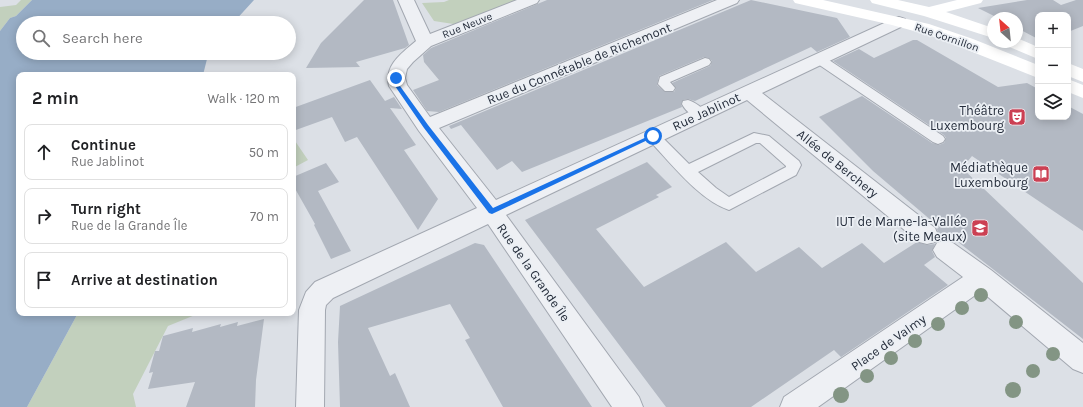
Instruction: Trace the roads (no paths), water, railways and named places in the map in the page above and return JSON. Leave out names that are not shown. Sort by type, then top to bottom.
[{"type":"main road","name":"Rue Cornillon","points":[[801,0],[925,28],[1000,55],[1035,71]]},
{"type":"main road","name":"Rue Cornillon","points":[[878,0],[929,12],[987,31]]},
{"type":"main road","points":[[899,22],[967,1]]},
{"type":"main road","points":[[1023,47],[1035,53]]},
{"type":"main road","points":[[1071,70],[1083,76]]},
{"type":"main road","points":[[1071,86],[1083,92]]},
{"type":"street","points":[[406,0],[425,42]]},
{"type":"street","name":"Rue Neuve","points":[[425,42],[531,0]]},
{"type":"street","name":"Rue du Connétable de Richemont","points":[[426,126],[731,0]]},
{"type":"street","name":"Rue Jablinot","points":[[310,407],[312,310],[315,300],[324,290],[653,136],[694,109],[749,92],[899,22]]},
{"type":"street","name":"Rue de la Grande Île","points":[[425,42],[398,68],[396,78],[398,86],[426,126],[492,212],[629,407]]},
{"type":"street","name":"Allée de Berchery","points":[[749,92],[936,243],[982,277],[1083,360]]},
{"type":"street","name":"Place de Valmy","points":[[794,407],[982,277]]},
{"type":"lane","points":[[819,59],[938,139]]},
{"type":"lane","points":[[669,88],[664,84],[664,80],[705,62]]},
{"type":"lane","points":[[653,136],[688,171],[720,200],[729,204],[791,171],[794,165],[764,140],[754,138],[688,171]]},
{"type":"water","points":[[32,0],[254,0],[239,16],[16,16]]},
{"type":"water","points":[[16,16],[16,60],[207,60],[204,72],[16,72],[16,316],[76,316],[27,407],[0,407],[0,31],[10,18]]},
{"type":"place","name":"Théâtre Luxembourg","points":[[1017,117]]},
{"type":"place","name":"Médiathèque Luxembourg","points":[[1041,174]]},
{"type":"place","name":"IUT de Marne-la-Vallée (site Meaux)","points":[[980,228]]}]
